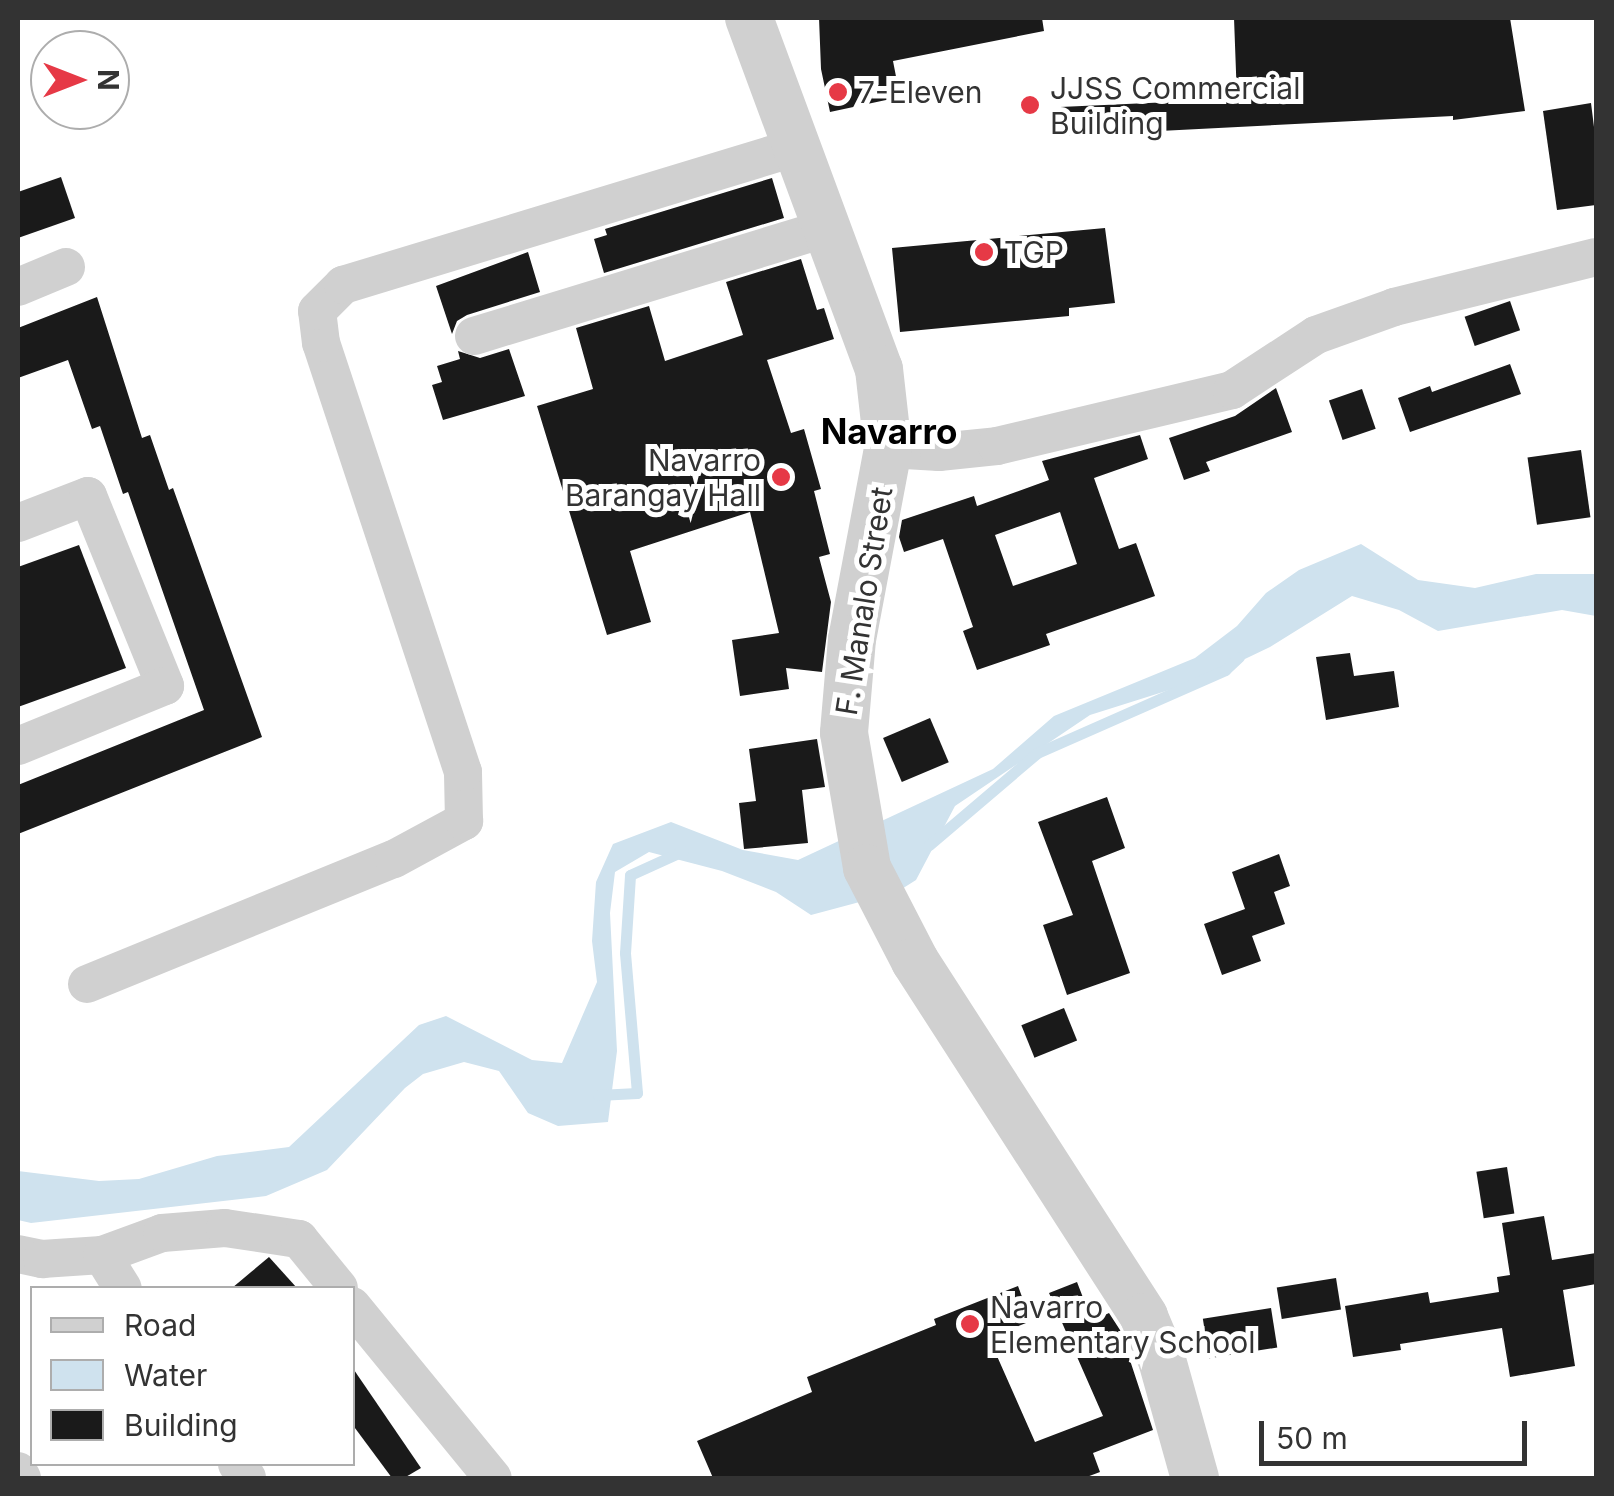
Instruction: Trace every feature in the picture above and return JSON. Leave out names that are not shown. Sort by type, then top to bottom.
[{"type":"street","name":"F. Manalo Street","points":[[749,18],[878,368],[888,449],[852,640],[844,733],[867,868],[915,962],[1144,1318],[1162,1360],[1195,1478]]},
{"type":"street","points":[[87,984],[394,859],[464,820],[463,772],[321,343],[317,311],[344,284],[796,146]]},
{"type":"street","points":[[474,336],[826,228]]},
{"type":"street","points":[[888,449],[939,452],[997,446],[1232,390],[1331,330],[1394,307],[1596,257]]},
{"type":"street","points":[[18,286],[66,267]]},
{"type":"street","points":[[18,524],[88,496],[165,686],[18,746]]},
{"type":"street","points":[[18,1254],[42,1259],[102,1255],[162,1233],[225,1228],[298,1239],[336,1286]]},
{"type":"street","points":[[102,1255],[122,1286]]},
{"type":"street","points":[[355,1310],[492,1478]]},
{"type":"street","points":[[18,1471],[22,1478]]},
{"type":"water","points":[[1361,544],[1418,580],[1475,588],[1536,574],[1596,574],[1596,616],[1562,610],[1438,631],[1399,610],[1352,596],[1270,647],[1201,680],[1090,715],[955,806],[916,880],[897,892],[811,915],[776,892],[722,871],[649,852],[615,872],[610,913],[617,1051],[608,1122],[558,1126],[528,1113],[499,1071],[464,1062],[423,1074],[327,1170],[266,1196],[31,1223],[18,1220],[18,1171],[99,1181],[139,1179],[217,1156],[289,1147],[419,1025],[446,1016],[532,1060],[562,1063],[597,982],[592,941],[596,882],[613,844],[671,822],[743,850],[798,860],[993,769],[1054,716],[1195,658],[1237,626],[1266,593],[1299,570]]},
{"type":"building","name":"JJSS Commercial Building","points":[[819,18],[1042,18],[1044,31],[893,61],[900,97],[830,112],[821,69]]},
{"type":"building","points":[[1234,18],[1510,18],[1525,111],[1453,120],[1453,116],[1062,136],[1060,107],[1237,99]]},
{"type":"building","points":[[1591,103],[1596,143],[1596,205],[1557,210],[1543,111]]},
{"type":"building","points":[[61,177],[75,218],[18,238],[18,192]]},
{"type":"building","points":[[772,178],[784,218],[604,273],[594,239],[607,235],[605,229]]},
{"type":"building","points":[[1105,228],[1115,303],[1069,308],[1069,316],[900,332],[892,248]]},
{"type":"building","points":[[528,252],[540,292],[467,315],[457,321],[452,334],[436,286]]},
{"type":"building","points":[[801,259],[817,310],[824,308],[834,339],[767,360],[791,433],[804,429],[821,489],[814,491],[830,554],[819,557],[831,602],[822,672],[786,668],[789,689],[740,696],[732,640],[779,633],[750,512],[630,551],[651,622],[607,635],[537,406],[593,389],[576,328],[649,306],[665,361],[743,335],[726,282]]},
{"type":"building","points":[[97,297],[142,438],[150,435],[169,490],[173,488],[262,737],[18,834],[18,785],[204,710],[128,492],[123,494],[100,426],[92,429],[68,360],[18,378],[18,328]]},
{"type":"building","points":[[1510,301],[1520,330],[1475,346],[1465,317]]},
{"type":"building","points":[[509,349],[525,396],[443,420],[432,385],[442,382],[437,366],[460,359],[458,351],[480,358]]},
{"type":"building","points":[[1510,364],[1521,394],[1410,432],[1398,398],[1430,386],[1432,392]]},
{"type":"building","points":[[1276,388],[1292,432],[1206,462],[1210,471],[1184,480],[1169,438],[1235,416]]},
{"type":"building","points":[[1362,389],[1376,429],[1343,440],[1329,400]]},
{"type":"building","points":[[1140,435],[1148,459],[1094,478],[1119,549],[1136,543],[1155,596],[1046,634],[1050,645],[977,670],[963,631],[973,627],[943,539],[904,552],[899,537],[902,520],[974,496],[977,506],[1049,480],[1042,461]],"holes":[[[1060,512],[1077,564],[1013,586],[995,535]]]},
{"type":"building","points":[[1581,450],[1590,517],[1537,525],[1528,458]]},
{"type":"building","points":[[79,545],[126,668],[18,707],[18,567]]},
{"type":"building","points":[[1350,653],[1354,676],[1394,671],[1399,707],[1326,720],[1316,657]]},
{"type":"building","points":[[930,718],[949,762],[902,782],[883,738]]},
{"type":"building","points":[[817,739],[825,787],[802,790],[808,843],[744,849],[739,803],[756,801],[749,749]]},
{"type":"building","points":[[1107,797],[1125,848],[1092,861],[1130,973],[1067,995],[1043,925],[1073,915],[1038,822]]},
{"type":"building","points":[[1279,854],[1290,886],[1274,892],[1285,924],[1252,936],[1261,961],[1222,975],[1204,924],[1245,909],[1232,872]]},
{"type":"building","points":[[1064,1008],[1077,1040],[1034,1058],[1021,1025]]},
{"type":"building","points":[[1507,1167],[1514,1213],[1484,1218],[1476,1172]]},
{"type":"building","points":[[1544,1216],[1552,1260],[1596,1253],[1596,1284],[1563,1290],[1575,1366],[1510,1377],[1502,1328],[1400,1344],[1401,1350],[1353,1357],[1345,1306],[1428,1292],[1430,1303],[1499,1292],[1497,1277],[1510,1275],[1502,1223]]},
{"type":"building","points":[[269,1257],[295,1286],[234,1286]]},
{"type":"building","points":[[1336,1278],[1341,1310],[1282,1319],[1277,1287]]},
{"type":"building","name":"Navarro Elementary School","points":[[1077,1282],[1092,1321],[1109,1313],[1120,1330],[1153,1430],[1093,1453],[1100,1472],[1084,1478],[713,1478],[697,1441],[812,1392],[807,1377],[936,1325],[934,1319],[1018,1286],[1031,1321],[989,1338],[1035,1442],[1103,1416],[1049,1293]]},
{"type":"building","points":[[1271,1308],[1277,1348],[1209,1358],[1203,1319]]},
{"type":"building","points":[[355,1371],[421,1468],[404,1478],[392,1478],[355,1428]]},
{"type":"waterway","points":[[929,845],[1037,753],[1225,670],[1239,657]]},
{"type":"waterway","points":[[598,1095],[637,1093],[625,953],[630,875],[683,851]]},
{"type":"place","name":"7-Eleven","points":[[838,92]]},
{"type":"place","name":"JJSS Commercial Building","points":[[1030,105]]},
{"type":"place","name":"TGP","points":[[984,252]]},
{"type":"place","name":"Navarro Barangay Hall","points":[[781,477]]},
{"type":"place","name":"Navarro Elementary School","points":[[970,1324]]},
{"type":"district","name":"Navarro","points":[[889,431]]}]
